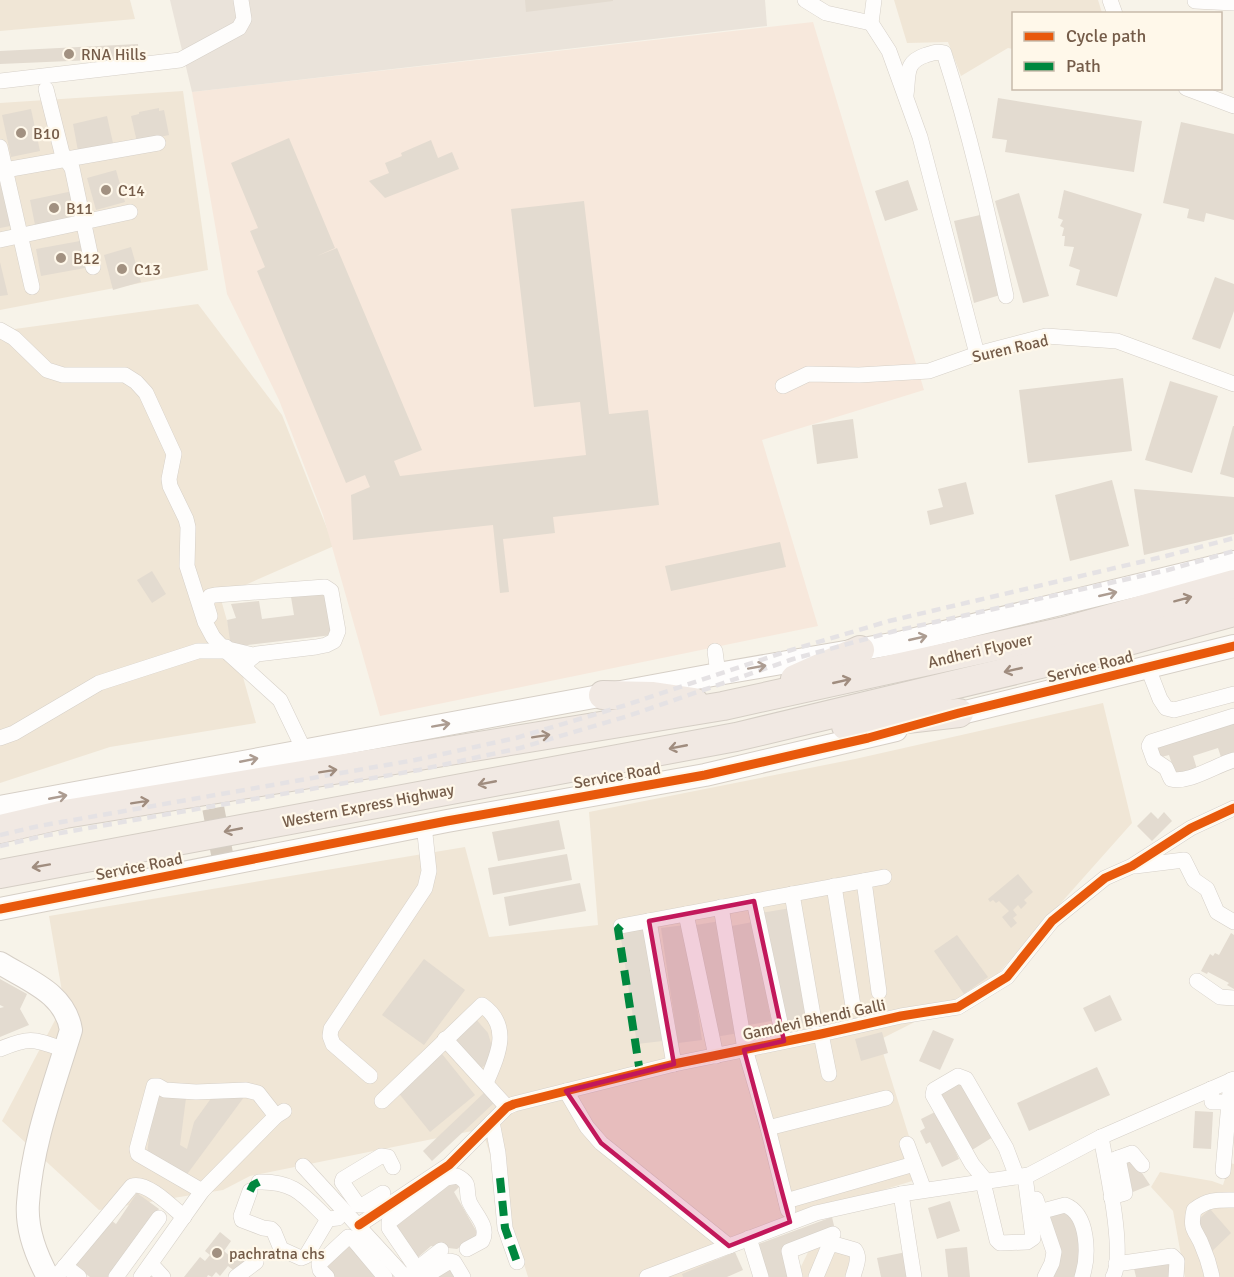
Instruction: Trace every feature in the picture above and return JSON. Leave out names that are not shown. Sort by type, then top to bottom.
[{"type":"highway","name":"Andheri Flyover","points":[[736,737],[1068,644],[1234,584]]},
{"type":"highway","name":"Andheri Flyover","points":[[723,706],[1234,612]]},
{"type":"highway","points":[[0,829],[66,814],[723,706],[861,650]]},
{"type":"highway","points":[[603,695],[653,696],[723,706]]},
{"type":"highway","points":[[736,737],[959,713]]},
{"type":"highway","name":"Western Express Highway","points":[[0,873],[736,737]]},
{"type":"street","points":[[0,81],[180,60],[239,28],[244,19],[241,0]]},
{"type":"street","points":[[805,0],[826,13],[871,23]]},
{"type":"street","points":[[874,0],[871,23],[889,51],[920,137],[976,354]]},
{"type":"street","points":[[1195,1],[1234,3]]},
{"type":"street","points":[[906,100],[910,65],[914,59],[938,51],[944,53],[976,161],[1006,296]]},
{"type":"street","points":[[46,88],[62,153],[72,168],[93,267]]},
{"type":"street","points":[[1191,90],[1234,106]]},
{"type":"street","points":[[5,170],[158,142]]},
{"type":"street","points":[[0,147],[32,287]]},
{"type":"street","points":[[0,240],[130,212]]},
{"type":"street","points":[[0,330],[14,339],[47,370],[63,375],[125,375],[136,382],[146,393],[174,454],[169,479],[170,486],[188,527],[187,566],[200,608],[213,637],[226,651],[249,662],[326,645],[334,641],[338,631],[331,591],[325,587],[210,596],[206,603],[215,634],[228,649],[249,662],[280,700],[304,750]]},
{"type":"street","name":"Suren Road","points":[[783,386],[808,374],[859,375],[929,372],[976,354],[1046,336],[1117,341],[1234,384]]},
{"type":"street","points":[[0,807],[718,674],[861,650],[1136,587],[1234,562]]},
{"type":"street","name":"Service Road","points":[[0,909],[424,825],[705,775],[868,738],[959,713],[1234,646]]},
{"type":"street","points":[[0,738],[14,733],[99,683],[198,651],[226,651]]},
{"type":"street","points":[[715,651],[718,674]]},
{"type":"street","points":[[1148,668],[1166,708],[1174,710],[1234,694]]},
{"type":"street","points":[[1234,716],[1151,742],[1149,746],[1154,760],[1166,768],[1171,779],[1178,781],[1192,778],[1206,770],[1234,760]]},
{"type":"street","points":[[1132,866],[1191,828],[1234,808]]},
{"type":"street","points":[[370,1076],[333,1044],[330,1036],[331,1029],[425,888],[429,871],[424,825]]},
{"type":"street","points":[[1132,866],[1184,860],[1194,880],[1207,889],[1216,912],[1234,922]]},
{"type":"street","name":"Gamdevi Bhendi Galli","points":[[507,1107],[674,1064],[784,1041],[817,1028],[958,1007],[1007,977],[1063,910],[1105,878],[1132,866]]},
{"type":"street","points":[[621,926],[884,877]]},
{"type":"street","points":[[864,881],[879,992]]},
{"type":"street","points":[[834,886],[853,1006]]},
{"type":"street","points":[[792,894],[817,1028],[830,1074]]},
{"type":"street","points":[[754,901],[784,1041]]},
{"type":"street","points":[[721,907],[745,1050],[768,1128],[790,1222]]},
{"type":"street","points":[[686,914],[716,1056]]},
{"type":"street","points":[[649,921],[674,1064]]},
{"type":"street","points":[[0,963],[55,997],[69,1016],[71,1030],[39,1132],[27,1204],[37,1257],[56,1273],[79,1277]]},
{"type":"street","points":[[1197,981],[1220,997],[1234,998]]},
{"type":"street","points":[[381,1101],[479,1005],[483,1005],[496,1018],[499,1025],[499,1053],[486,1083]]},
{"type":"street","points":[[0,1049],[24,1039],[35,1040],[65,1050]]},
{"type":"street","points":[[328,1219],[306,1256],[301,1258],[281,1249],[271,1229],[242,1220],[241,1216],[255,1186],[281,1182],[297,1190],[328,1219],[355,1221],[384,1199],[449,1166],[507,1107],[445,1039]]},
{"type":"street","points":[[1024,1176],[1033,1238],[1028,1242],[1000,1243],[997,1240],[985,1182],[972,1164],[933,1095],[933,1090],[958,1076],[966,1079],[972,1089],[1024,1176],[1039,1212],[1054,1252],[1052,1263],[1045,1277]]},
{"type":"street","points":[[652,1276],[816,1213],[924,1190],[1024,1176],[1101,1137],[1232,1080]]},
{"type":"street","points":[[1223,1171],[1232,1080]]},
{"type":"street","points":[[141,1277],[202,1191],[280,1113],[258,1094],[246,1090],[196,1092],[165,1090],[154,1086],[137,1149],[138,1154],[202,1191]]},
{"type":"street","points":[[1210,1089],[1212,1102],[1229,1102]]},
{"type":"street","points":[[566,1091],[587,1127],[602,1143],[729,1246]]},
{"type":"street","points":[[768,1128],[886,1098]]},
{"type":"street","points":[[492,1122],[498,1153],[505,1228],[517,1262]]},
{"type":"street","points":[[1101,1137],[1112,1161],[1111,1197],[1117,1234],[1115,1270],[1172,1256],[1177,1261],[1176,1277]]},
{"type":"street","points":[[907,1144],[924,1190]]},
{"type":"street","points":[[1112,1161],[1132,1153],[1142,1165]]},
{"type":"street","points":[[384,1199],[358,1205],[342,1182],[343,1179],[375,1158],[388,1157],[393,1167]]},
{"type":"street","points":[[786,1201],[808,1192],[914,1164]]},
{"type":"street","points":[[292,1187],[305,1169],[355,1221],[413,1275]]},
{"type":"street","points":[[413,1275],[389,1228],[389,1222],[446,1178],[458,1176],[464,1179],[468,1187],[469,1200],[483,1224],[482,1240],[467,1249]]},
{"type":"street","points":[[846,1182],[854,1205]]},
{"type":"street","points":[[56,1273],[132,1186],[145,1186],[184,1217]]},
{"type":"street","points":[[333,1198],[346,1188]]},
{"type":"street","points":[[808,1192],[816,1213]]},
{"type":"street","points":[[902,1194],[914,1277]]},
{"type":"street","points":[[1212,1277],[1203,1245],[1193,1227],[1194,1210],[1204,1202],[1217,1199],[1234,1200]]},
{"type":"street","points":[[1039,1212],[1065,1205],[1073,1209],[1086,1240],[1088,1254],[1082,1277]]},
{"type":"street","points":[[116,1277],[159,1218]]},
{"type":"street","points":[[795,1277],[789,1251],[833,1234]]},
{"type":"street","points":[[327,1277],[320,1270],[319,1264],[348,1237],[353,1239],[385,1277]]},
{"type":"street","points":[[749,1238],[761,1277]]},
{"type":"street","points":[[816,1277],[829,1246],[833,1244],[857,1252],[858,1257],[852,1277]]},
{"type":"street","points":[[413,1275],[441,1250]]},
{"type":"street","points":[[413,1275],[450,1261],[454,1262],[464,1277]]},
{"type":"street","points":[[236,1277],[256,1262]]},
{"type":"street","points":[[151,1264],[163,1277]]},
{"type":"highlighted area","points":[[754,901],[784,1041],[744,1050],[790,1222],[729,1246],[601,1143],[566,1091],[674,1064],[649,921]]},
{"type":"shaded area","points":[[0,0],[130,0],[135,19],[0,31]]},
{"type":"shaded area","points":[[170,0],[765,0],[767,26],[192,92]]},
{"type":"shaded area","points":[[894,0],[1098,0],[1102,12],[1012,12],[1012,49],[1008,48],[961,76],[948,42],[907,43]]},
{"type":"shaded area","points":[[813,22],[924,390],[762,440],[818,626],[380,716],[323,515],[279,400],[227,294],[192,92]]},
{"type":"shaded area","points":[[183,91],[208,270],[0,310],[0,103]]},
{"type":"shaded area","points":[[198,304],[282,415],[334,546],[220,596],[256,723],[110,747],[0,783],[0,331]]},
{"type":"shaded area","points":[[1103,703],[1132,823],[988,985],[879,1040],[922,1178],[720,1240],[713,1277],[528,1277],[482,1129],[250,1176],[223,1190],[99,1210],[2,1121],[64,1003],[49,916],[465,847],[489,937],[598,925],[589,812],[855,759]]},
{"type":"shaded area","points":[[1230,1163],[1234,1164],[1234,1277],[1185,1277],[1173,1211],[1151,1187],[1160,1172],[1223,1185]]},
{"type":"shaded area","points":[[811,1246],[856,1247],[857,1277],[796,1277]]},
{"type":"building","points":[[525,0],[613,0],[613,1],[526,12]]},
{"type":"building","name":"RNA Hills","points":[[138,44],[139,58],[0,64],[0,51]]},
{"type":"building","points":[[998,98],[1142,121],[1134,172],[1005,152],[1007,140],[992,138]]},
{"type":"building","points":[[159,108],[159,111],[164,110],[169,135],[137,142],[131,116]]},
{"type":"building","name":"B10","points":[[31,109],[40,151],[11,157],[2,115]]},
{"type":"building","points":[[107,116],[113,143],[78,151],[73,124]]},
{"type":"building","points":[[1181,122],[1234,134],[1234,220],[1206,213],[1204,222],[1187,218],[1189,209],[1163,203]]},
{"type":"building","points":[[289,138],[335,248],[317,256],[337,248],[422,450],[394,461],[400,476],[586,455],[580,402],[534,407],[511,209],[584,201],[609,414],[648,410],[659,505],[553,517],[555,533],[503,539],[509,592],[500,593],[493,525],[353,540],[351,495],[370,487],[365,475],[346,483],[257,271],[265,267],[250,231],[258,228],[231,163]]},
{"type":"building","points":[[431,140],[438,158],[452,152],[459,169],[385,198],[369,181],[389,173],[385,163]]},
{"type":"building","name":"C14","points":[[116,170],[125,202],[96,210],[87,178]]},
{"type":"building","points":[[908,180],[918,210],[885,221],[875,191]]},
{"type":"building","points":[[7,183],[16,225],[0,228],[0,185]]},
{"type":"building","points":[[1064,190],[1142,214],[1117,297],[1076,285],[1080,270],[1069,266],[1074,247],[1064,246],[1065,236],[1062,236],[1064,228],[1060,226],[1063,220],[1058,218]]},
{"type":"building","name":"B11","points":[[73,191],[78,216],[35,225],[30,200]]},
{"type":"building","points":[[1019,193],[1049,296],[1023,303],[995,201]]},
{"type":"building","points":[[980,215],[1000,295],[974,303],[954,221]]},
{"type":"building","name":"B12","points":[[80,241],[85,268],[41,276],[36,249]]},
{"type":"building","name":"C13","points":[[131,247],[141,282],[113,290],[104,255]]},
{"type":"building","points":[[0,262],[8,295],[0,296]]},
{"type":"building","points":[[1215,277],[1234,284],[1234,311],[1220,349],[1192,339]]},
{"type":"building","points":[[1123,378],[1132,451],[1028,463],[1019,390]]},
{"type":"building","points":[[1170,381],[1218,396],[1192,473],[1145,460]]},
{"type":"building","points":[[853,419],[858,458],[817,464],[812,425]]},
{"type":"building","points":[[1234,426],[1234,478],[1220,474]]},
{"type":"building","points":[[1112,480],[1129,546],[1070,561],[1055,495]]},
{"type":"building","points":[[966,482],[974,514],[930,525],[927,511],[943,507],[938,489]]},
{"type":"building","points":[[1134,489],[1234,497],[1234,534],[1144,555]]},
{"type":"building","points":[[780,542],[786,567],[671,591],[665,566]]},
{"type":"building","points":[[152,571],[166,594],[152,603],[137,580]]},
{"type":"building","points":[[327,592],[332,635],[231,647],[227,620],[236,618],[231,604],[259,601],[262,619],[294,615],[291,597]]},
{"type":"building","points":[[1234,721],[1234,756],[1222,760],[1218,748],[1193,756],[1197,769],[1176,776],[1169,755],[1158,758],[1154,745]]},
{"type":"building","points":[[1151,812],[1158,819],[1164,812],[1172,821],[1152,841],[1137,826]]},
{"type":"building","points":[[559,820],[565,849],[498,861],[492,832]]},
{"type":"building","points":[[567,854],[572,880],[493,895],[488,868]]},
{"type":"building","points":[[1018,874],[1033,892],[1024,900],[1027,903],[1021,909],[1018,905],[1013,910],[1017,915],[1013,918],[1017,923],[1011,928],[1002,917],[1009,911],[999,901],[990,902],[988,899]]},
{"type":"building","points":[[580,883],[586,911],[509,926],[504,897]]},
{"type":"building","points":[[791,908],[811,1022],[781,1027],[761,913]]},
{"type":"building","points":[[720,921],[739,1033],[715,1037],[696,925]]},
{"type":"building","points":[[753,922],[771,1021],[744,1026],[726,927]]},
{"type":"building","points":[[685,925],[702,1040],[678,1043],[661,928]]},
{"type":"building","points":[[646,928],[663,1041],[637,1044],[620,932]]},
{"type":"building","points":[[1231,933],[1234,935],[1234,989],[1227,985],[1229,983],[1208,972],[1207,974],[1201,971],[1210,954],[1219,955]]},
{"type":"building","points":[[957,935],[988,977],[964,994],[934,951]]},
{"type":"building","points":[[424,959],[465,990],[424,1045],[382,1015]]},
{"type":"building","points":[[0,979],[27,994],[20,1009],[29,1025],[0,1037],[0,1008],[4,1007],[0,1005]]},
{"type":"building","points":[[1110,995],[1122,1020],[1095,1032],[1083,1008]]},
{"type":"building","points":[[474,1017],[488,1033],[495,1057],[479,1070],[453,1037]]},
{"type":"building","points":[[933,1030],[954,1039],[940,1070],[919,1061]]},
{"type":"building","points":[[882,1032],[888,1053],[861,1061],[855,1039]]},
{"type":"building","points":[[442,1054],[475,1095],[430,1132],[397,1091]]},
{"type":"building","points":[[1097,1067],[1110,1095],[1029,1131],[1017,1103]]},
{"type":"building","points":[[957,1078],[993,1137],[972,1150],[935,1091]]},
{"type":"building","points":[[486,1091],[496,1101],[432,1161],[423,1151]]},
{"type":"building","points":[[247,1093],[185,1177],[147,1155],[154,1094],[186,1098],[180,1145],[187,1149],[194,1122],[212,1097]]},
{"type":"building","points":[[937,1111],[959,1159],[942,1167],[930,1142],[926,1144],[920,1131],[925,1128],[921,1119]]},
{"type":"building","points":[[1195,1111],[1213,1112],[1211,1149],[1193,1148]]},
{"type":"building","points":[[1130,1155],[1150,1185],[1128,1194],[1122,1158]]},
{"type":"building","points":[[456,1178],[460,1186],[454,1192],[478,1234],[457,1249],[431,1246],[416,1259],[391,1226]]},
{"type":"building","points":[[137,1193],[159,1209],[111,1277],[90,1277],[74,1265],[108,1218],[116,1224]]},
{"type":"building","points":[[950,1201],[960,1231],[937,1239],[928,1208]]},
{"type":"building","points":[[1067,1207],[1082,1241],[1078,1277],[1051,1277],[1046,1216]]},
{"type":"building","points":[[1210,1209],[1231,1233],[1208,1255],[1186,1231]]},
{"type":"building","points":[[832,1217],[835,1230],[786,1251],[792,1277],[764,1277],[753,1246]]},
{"type":"building","name":"pachratna chs","points":[[220,1232],[231,1241],[224,1251],[233,1259],[241,1249],[249,1256],[236,1272],[228,1266],[220,1276],[216,1272],[212,1277],[208,1275],[207,1277],[184,1277],[200,1257],[205,1261],[210,1255],[205,1251]]},
{"type":"building","points":[[349,1242],[379,1277],[334,1277],[323,1266]]},
{"type":"building","points":[[967,1247],[970,1277],[948,1277],[945,1249]]},
{"type":"building","points":[[735,1252],[743,1270],[727,1277],[683,1277],[682,1274]]},
{"type":"building","points":[[906,1252],[911,1277],[881,1277],[877,1258]]},
{"type":"building","points":[[1171,1260],[1173,1273],[1168,1277],[1136,1277],[1133,1264]]},
{"type":"building","points":[[446,1263],[458,1277],[432,1277]]},
{"type":"tunnel","points":[[207,776],[224,864]]},
{"type":"railway","points":[[0,835],[39,826],[415,760],[516,738],[889,621],[1234,538]]},
{"type":"railway","points":[[0,846],[43,836],[419,770],[520,748],[628,716],[793,659],[895,631],[1168,570],[1234,551]]},
{"type":"marked path","points":[[621,926],[618,929],[640,1073]]},
{"type":"marked path","points":[[500,1178],[505,1228],[517,1262]]},
{"type":"marked path","points":[[250,1191],[253,1185],[259,1182]]},
{"type":"cycle path","points":[[0,909],[447,821],[705,775],[868,738],[959,713],[1234,646]]},
{"type":"cycle path","points":[[359,1225],[449,1165],[507,1107],[514,1104],[674,1064],[901,1016],[958,1007],[1007,977],[1052,921],[1105,878],[1132,866],[1191,828],[1234,808]]},
{"type":"place","name":"RNA Hills","points":[[69,54]]},
{"type":"place","name":"B10","points":[[21,133]]},
{"type":"place","name":"C14","points":[[106,190]]},
{"type":"place","name":"B11","points":[[54,208]]},
{"type":"place","name":"B12","points":[[61,258]]},
{"type":"place","name":"C13","points":[[122,269]]},
{"type":"place","name":"pachratna chs","points":[[217,1253]]}]
